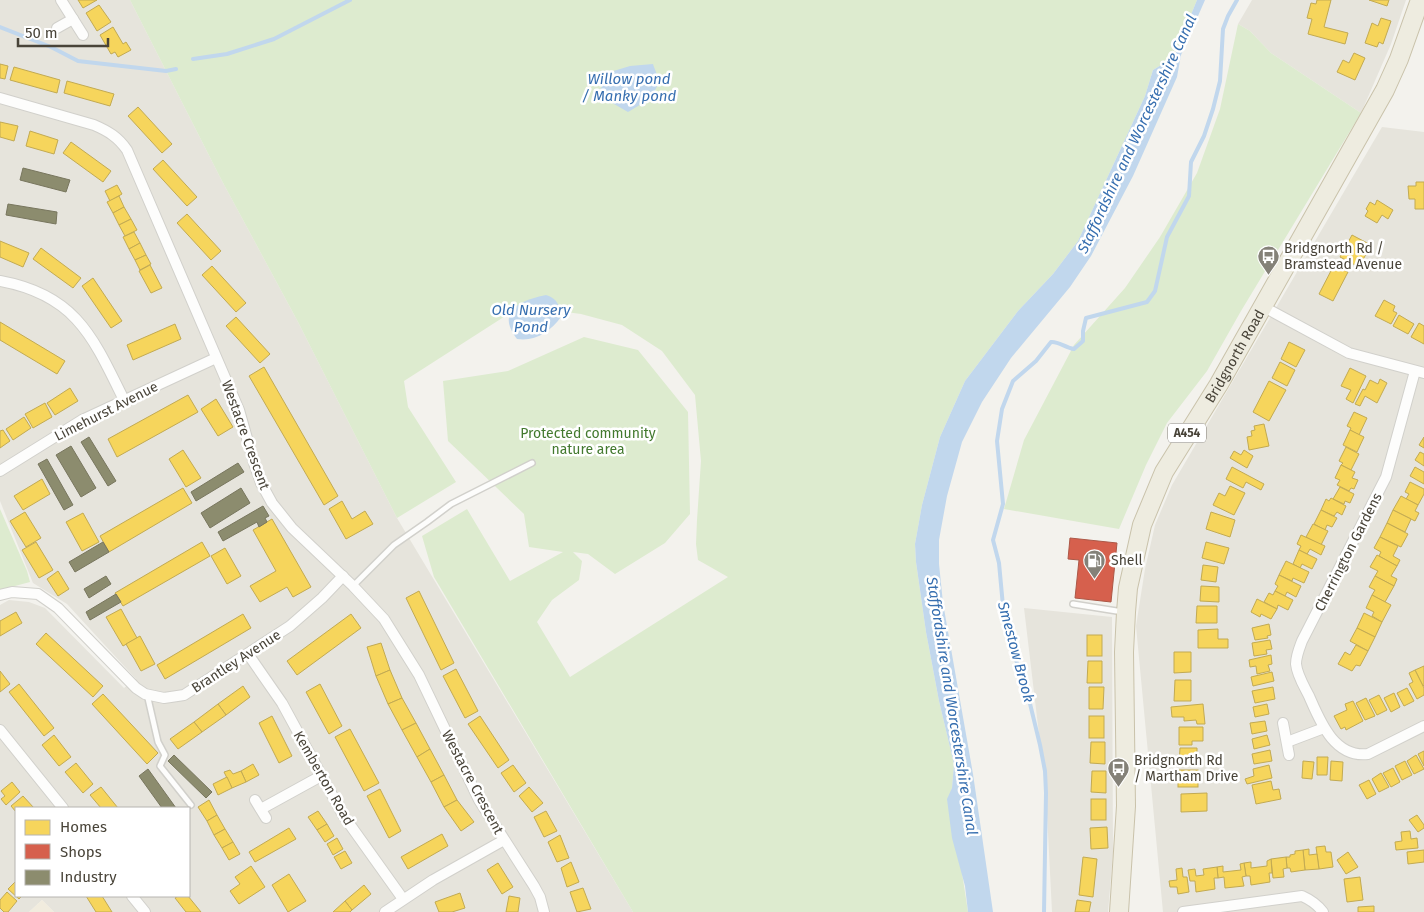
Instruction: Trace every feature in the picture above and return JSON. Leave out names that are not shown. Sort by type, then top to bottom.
[{"type":"highway","name":"Bridgnorth Road","points":[[1119,912],[1126,806],[1124,652],[1126,612],[1128,588],[1140,533],[1160,481],[1178,448],[1219,384],[1385,90],[1399,59],[1420,0]]},
{"type":"street","points":[[61,0],[83,35]]},
{"type":"street","points":[[57,28],[73,19]]},
{"type":"street","name":"Westacre Crescent","points":[[0,98],[94,125],[109,132],[127,150],[239,410],[261,483],[272,503],[292,528],[343,576],[384,619],[419,675],[479,800],[537,892],[544,912]]},
{"type":"street","points":[[0,281],[21,285],[36,291],[65,308],[78,319],[89,332],[101,352],[124,400]]},
{"type":"street","points":[[1262,306],[1349,353],[1420,372]]},
{"type":"street","name":"Limehurst Avenue","points":[[0,471],[69,427],[216,358]]},
{"type":"street","name":"Cherrington Gardens","points":[[1420,372],[1386,477],[1297,653],[1296,664],[1298,674],[1324,728],[1332,740],[1342,748],[1359,755],[1377,750],[1424,726]]},
{"type":"street","name":"Brantley Avenue","points":[[147,694],[164,698],[184,695],[248,654],[305,614],[343,576]]},
{"type":"street","points":[[0,595],[12,592],[38,594],[58,608],[136,688],[147,694]]},
{"type":"street","name":"Kemberton Road","points":[[248,654],[282,703],[343,815],[403,899]]},
{"type":"street","points":[[1283,723],[1289,755]]},
{"type":"street","points":[[1287,742],[1324,728]]},
{"type":"street","points":[[0,730],[62,807]]},
{"type":"street","points":[[261,809],[321,776]]},
{"type":"street","points":[[385,912],[433,880],[504,840]]},
{"type":"street","points":[[1183,912],[1216,910],[1302,896],[1311,900],[1323,912]]},
{"type":"street","points":[[133,897],[145,912]]},
{"type":"lane","points":[[353,586],[394,545],[451,504],[532,463]]},
{"type":"lane","points":[[1072,604],[1126,612]]},
{"type":"lane","points":[[147,694],[158,742],[165,756],[160,766],[191,805]]},
{"type":"shaded area","points":[[0,0],[130,0],[222,181],[298,322],[397,518],[633,912],[54,912],[42,900],[29,912],[0,912],[0,605],[9,600],[29,602],[45,608],[124,688],[136,679],[67,604],[33,583],[0,501]]},
{"type":"shaded area","points":[[1252,0],[1406,0],[1391,44],[1361,113],[1271,53],[1250,31],[1238,24]]},
{"type":"shaded area","points":[[1382,127],[1424,132],[1424,912],[1163,912],[1136,626],[1145,569],[1155,525],[1172,485]]},
{"type":"shaded area","points":[[1024,608],[1112,617],[1113,853],[1108,912],[1052,912],[1046,793]]},
{"type":"shaded area","points":[[42,900],[54,912],[29,912]]},
{"type":"green space","name":"Protected community nature area","points":[[130,0],[1197,0],[1175,54],[1153,70],[1145,96],[1078,241],[1053,274],[1018,311],[965,381],[940,437],[922,505],[915,544],[916,562],[926,632],[939,701],[954,764],[950,795],[968,912],[633,912],[434,577],[422,536],[467,509],[510,581],[563,552],[529,547],[524,514],[448,441],[443,381],[508,371],[584,337],[638,350],[688,412],[690,514],[665,543],[615,574],[588,554],[573,552],[582,561],[579,580],[552,600],[537,622],[570,677],[728,577],[698,560],[696,544],[701,461],[695,395],[662,351],[622,325],[581,314],[521,306],[404,381],[408,407],[456,482],[397,518],[298,322],[222,181]]},
{"type":"green space","points":[[1238,24],[1250,31],[1271,53],[1361,113],[1241,311],[1207,371],[1167,423],[1146,465],[1119,529],[1004,509],[1024,440],[1074,345],[1125,288],[1160,237],[1197,173],[1220,109]]},
{"type":"green space","points":[[0,509],[30,582],[0,590]]},
{"type":"water","name":"Staffordshire and Worcestershire Canal","points":[[1197,0],[1205,0],[1181,55],[1177,77],[1133,176],[1091,256],[1070,287],[1011,358],[982,402],[962,442],[947,496],[939,540],[939,564],[943,603],[973,774],[993,912],[968,912],[965,886],[952,838],[947,799],[952,788],[954,764],[939,701],[926,632],[916,562],[915,544],[922,505],[940,437],[965,381],[1018,311],[1053,274],[1078,241],[1145,96],[1153,70],[1175,54]]},
{"type":"water","name":"Willow pond / Manky pond","points":[[653,64],[658,80],[655,90],[648,99],[628,112],[607,100],[600,91],[607,73],[630,66]]},
{"type":"water","name":"Old Nursery Pond","points":[[546,295],[553,298],[557,303],[561,317],[547,331],[536,337],[517,339],[511,329],[510,314],[520,304]]},
{"type":"building: Homes","points":[[78,0],[97,0],[83,8]]},
{"type":"building: Homes","points":[[1317,0],[1331,0],[1324,27],[1348,33],[1345,44],[1308,34],[1312,19],[1307,18],[1311,3],[1316,4]]},
{"type":"building: Homes","points":[[1369,0],[1389,0],[1387,6]]},
{"type":"building: Homes","points":[[99,5],[111,22],[97,31],[86,13]]},
{"type":"building: Homes","points":[[1381,18],[1391,21],[1383,44],[1379,42],[1377,47],[1365,43],[1372,23],[1378,26]]},
{"type":"building: Homes","points":[[113,27],[123,44],[126,42],[131,50],[118,57],[115,52],[111,54],[100,35]]},
{"type":"building: Homes","points":[[1354,53],[1365,58],[1355,80],[1337,72],[1343,60],[1349,63]]},
{"type":"building: Homes","points":[[0,64],[8,66],[5,79],[0,78]]},
{"type":"building: Homes","points":[[14,67],[60,80],[57,93],[10,80]]},
{"type":"building: Homes","points":[[67,81],[114,94],[110,106],[64,93]]},
{"type":"building: Homes","points":[[138,107],[172,144],[162,153],[128,116]]},
{"type":"building: Homes","points":[[0,122],[18,126],[14,141],[0,137]]},
{"type":"building: Homes","points":[[30,131],[58,140],[54,154],[26,146]]},
{"type":"building: Homes","points":[[71,142],[111,171],[103,182],[63,153]]},
{"type":"building: Homes","points":[[163,160],[197,197],[187,206],[153,169]]},
{"type":"building: Homes","points":[[1416,182],[1424,182],[1424,209],[1415,209],[1415,199],[1409,199],[1408,186],[1416,186]]},
{"type":"building: Homes","points":[[117,185],[122,194],[110,201],[105,191]]},
{"type":"building: Homes","points":[[119,196],[124,207],[113,213],[107,202]]},
{"type":"building: Homes","points":[[1377,200],[1393,210],[1388,219],[1382,215],[1377,223],[1365,216],[1370,202],[1375,205]]},
{"type":"building: Homes","points":[[124,207],[131,219],[119,225],[113,213]]},
{"type":"building: Homes","points":[[187,214],[221,251],[211,260],[177,223]]},
{"type":"building: Homes","points":[[131,219],[137,230],[125,236],[119,225]]},
{"type":"building: Homes","points":[[134,232],[140,243],[129,249],[123,237]]},
{"type":"building: Homes","points":[[1352,235],[1371,245],[1359,267],[1340,257]]},
{"type":"building: Homes","points":[[0,241],[29,253],[23,267],[0,257]]},
{"type":"building: Homes","points":[[140,243],[146,255],[135,260],[129,249]]},
{"type":"building: Homes","points":[[41,248],[81,278],[73,288],[33,259]]},
{"type":"building: Homes","points":[[146,255],[151,264],[140,270],[135,260]]},
{"type":"building: Homes","points":[[150,265],[162,288],[151,293],[139,271]]},
{"type":"building: Homes","points":[[1334,265],[1348,272],[1333,301],[1319,294]]},
{"type":"building: Homes","points":[[212,266],[246,303],[236,312],[202,275]]},
{"type":"building: Homes","points":[[93,278],[122,321],[111,328],[82,286]]},
{"type":"building: Homes","points":[[1384,300],[1395,306],[1393,311],[1397,313],[1391,324],[1375,316]]},
{"type":"building: Homes","points":[[1399,315],[1414,324],[1408,334],[1393,326]]},
{"type":"building: Homes","points":[[236,317],[270,354],[260,363],[226,326]]},
{"type":"building: Homes","points":[[0,322],[65,361],[57,374],[0,340]]},
{"type":"building: Homes","points":[[1419,323],[1424,326],[1424,344],[1411,337]]},
{"type":"building: Homes","points":[[175,324],[181,339],[133,360],[127,345]]},
{"type":"building: Homes","points":[[1289,342],[1305,350],[1296,367],[1281,359]]},
{"type":"building: Homes","points":[[1280,362],[1295,370],[1287,386],[1272,378]]},
{"type":"building: Homes","points":[[264,367],[338,496],[324,505],[249,376]]},
{"type":"building: Homes","points":[[1350,368],[1366,376],[1353,403],[1346,399],[1351,390],[1341,386]]},
{"type":"building: Homes","points":[[1380,379],[1387,383],[1377,403],[1365,396],[1360,406],[1355,404],[1370,380],[1378,384]]},
{"type":"building: Homes","points":[[1269,381],[1286,390],[1269,421],[1253,412]]},
{"type":"building: Homes","points":[[70,388],[78,401],[55,415],[47,403]]},
{"type":"building: Homes","points":[[188,395],[198,412],[117,457],[108,439]]},
{"type":"building: Homes","points":[[216,399],[233,427],[218,436],[201,409]]},
{"type":"building: Homes","points":[[45,403],[52,417],[33,428],[25,414]]},
{"type":"building: Homes","points":[[1354,412],[1367,418],[1359,435],[1347,426]]},
{"type":"building: Homes","points":[[24,417],[31,428],[13,440],[6,429]]},
{"type":"building: Homes","points":[[1264,424],[1269,446],[1249,450],[1247,437],[1252,436],[1251,431],[1255,430],[1254,426]]},
{"type":"building: Homes","points":[[3,430],[10,441],[0,448],[0,431]]},
{"type":"building: Homes","points":[[1350,430],[1364,437],[1357,452],[1343,445]]},
{"type":"building: Homes","points":[[1424,437],[1424,448],[1419,445]]},
{"type":"building: Homes","points":[[1346,447],[1359,454],[1351,470],[1341,465],[1343,463],[1339,461]]},
{"type":"building: Homes","points":[[183,450],[201,478],[186,487],[169,459]]},
{"type":"building: Homes","points":[[1244,450],[1253,456],[1247,468],[1230,458],[1234,451],[1241,455]]},
{"type":"building: Homes","points":[[1420,452],[1424,454],[1424,466],[1415,460]]},
{"type":"building: Homes","points":[[1341,465],[1355,472],[1352,478],[1358,480],[1354,489],[1351,488],[1349,491],[1337,485],[1340,480],[1335,478]]},
{"type":"building: Homes","points":[[1232,467],[1264,484],[1261,490],[1246,482],[1243,488],[1226,479]]},
{"type":"building: Homes","points":[[1415,467],[1424,472],[1424,484],[1410,476]]},
{"type":"building: Homes","points":[[42,479],[50,494],[23,510],[14,496]]},
{"type":"building: Homes","points":[[1410,482],[1424,489],[1424,494],[1418,505],[1406,499],[1409,494],[1405,492]]},
{"type":"building: Homes","points":[[1230,486],[1245,493],[1234,515],[1213,505],[1219,493],[1225,496]]},
{"type":"building: Homes","points":[[1340,487],[1354,494],[1350,503],[1345,501],[1344,504],[1333,499]]},
{"type":"building: Homes","points":[[183,488],[192,503],[109,552],[100,536]]},
{"type":"building: Homes","points":[[1401,496],[1418,505],[1415,511],[1419,513],[1415,521],[1393,510]]},
{"type":"building: Homes","points":[[1331,498],[1346,506],[1342,515],[1337,512],[1334,516],[1321,510],[1326,499],[1329,501]]},
{"type":"building: Homes","points":[[342,501],[352,519],[365,511],[373,524],[346,539],[329,509]]},
{"type":"building: Homes","points":[[1321,510],[1337,518],[1332,527],[1327,525],[1325,530],[1314,524]]},
{"type":"building: Homes","points":[[1393,510],[1411,519],[1405,532],[1387,523]]},
{"type":"building: Homes","points":[[25,512],[41,538],[26,547],[10,521]]},
{"type":"building: Homes","points":[[1211,512],[1235,520],[1230,537],[1206,529]]},
{"type":"building: Homes","points":[[83,513],[99,542],[82,551],[66,522]]},
{"type":"building: Homes","points":[[272,519],[311,587],[293,597],[287,587],[260,602],[250,586],[276,571],[253,530]]},
{"type":"building: Homes","points":[[1387,523],[1408,534],[1401,547],[1380,537]]},
{"type":"building: Homes","points":[[1313,524],[1328,531],[1321,545],[1306,537]]},
{"type":"building: Homes","points":[[1301,535],[1325,546],[1321,555],[1310,549],[1307,554],[1299,550],[1301,546],[1297,544]]},
{"type":"building: Homes","points":[[1380,537],[1398,546],[1393,556],[1400,560],[1397,566],[1379,556],[1381,552],[1374,548]]},
{"type":"building: Homes","points":[[36,542],[53,570],[39,578],[22,550]]},
{"type":"building: Homes","points":[[202,542],[210,556],[123,606],[115,593]]},
{"type":"building: Homes","points":[[1206,542],[1229,548],[1224,564],[1202,558]]},
{"type":"building: Homes","points":[[225,548],[241,576],[227,584],[211,556]]},
{"type":"building: Homes","points":[[1299,550],[1317,559],[1312,569],[1302,564],[1300,568],[1293,564]]},
{"type":"building: Homes","points":[[1377,555],[1397,566],[1391,576],[1397,579],[1394,586],[1375,576],[1378,571],[1370,567]]},
{"type":"building: Homes","points":[[1286,561],[1309,572],[1304,583],[1293,578],[1292,581],[1279,575]]},
{"type":"building: Homes","points":[[1203,565],[1218,567],[1216,582],[1201,580]]},
{"type":"building: Homes","points":[[58,571],[69,589],[58,596],[47,579]]},
{"type":"building: Homes","points":[[1279,575],[1301,586],[1296,597],[1287,592],[1285,596],[1275,591],[1278,586],[1275,584]]},
{"type":"building: Homes","points":[[1375,576],[1394,586],[1385,602],[1372,595],[1375,590],[1369,587]]},
{"type":"building: Homes","points":[[1201,586],[1219,587],[1219,602],[1200,601]]},
{"type":"building: Homes","points":[[419,591],[454,663],[441,670],[406,598]]},
{"type":"building: Homes","points":[[1275,591],[1293,600],[1288,610],[1278,605],[1277,609],[1264,602],[1269,593],[1273,595]]},
{"type":"building: Homes","points":[[1372,595],[1391,605],[1382,622],[1372,616],[1374,612],[1366,608]]},
{"type":"building: Homes","points":[[1257,599],[1277,609],[1271,619],[1261,614],[1260,617],[1251,612]]},
{"type":"building: Homes","points":[[1197,606],[1217,606],[1217,623],[1196,623]]},
{"type":"building: Homes","points":[[121,609],[137,638],[123,646],[106,617]]},
{"type":"building: Homes","points":[[16,612],[22,623],[0,636],[0,621]]},
{"type":"building: Homes","points":[[1364,613],[1382,622],[1375,637],[1357,628]]},
{"type":"building: Homes","points":[[243,614],[251,628],[165,679],[157,665]]},
{"type":"building: Homes","points":[[351,614],[361,628],[297,675],[287,661]]},
{"type":"building: Homes","points":[[1269,624],[1271,635],[1267,636],[1268,638],[1255,640],[1252,628]]},
{"type":"building: Homes","points":[[1357,628],[1375,637],[1368,651],[1350,641]]},
{"type":"building: Homes","points":[[1218,629],[1218,639],[1228,639],[1228,648],[1198,648],[1198,630]]},
{"type":"building: Homes","points":[[46,633],[103,686],[93,697],[36,644]]},
{"type":"building: Homes","points":[[1087,635],[1102,635],[1102,656],[1087,656]]},
{"type":"building: Homes","points":[[140,636],[155,664],[141,671],[126,644]]},
{"type":"building: Homes","points":[[1270,640],[1272,649],[1266,650],[1267,654],[1254,656],[1252,643]]},
{"type":"building: Homes","points":[[381,643],[390,670],[376,676],[367,647]]},
{"type":"building: Homes","points":[[1356,645],[1368,651],[1360,666],[1356,665],[1352,671],[1338,664],[1345,652],[1350,655]]},
{"type":"building: Homes","points":[[1174,652],[1191,652],[1191,672],[1174,673]]},
{"type":"building: Homes","points":[[1271,655],[1272,664],[1268,665],[1270,671],[1257,674],[1256,666],[1250,667],[1249,660]]},
{"type":"building: Homes","points":[[1088,661],[1102,661],[1102,683],[1087,683]]},
{"type":"building: Homes","points":[[1424,666],[1424,685],[1423,686],[1415,670]]},
{"type":"building: Homes","points":[[456,669],[478,711],[465,718],[443,676]]},
{"type":"building: Homes","points":[[390,670],[402,698],[388,704],[376,676]]},
{"type":"building: Homes","points":[[1415,670],[1424,688],[1424,695],[1417,699],[1409,684],[1413,682],[1409,673]]},
{"type":"building: Homes","points":[[0,671],[10,684],[0,692]]},
{"type":"building: Homes","points":[[1272,672],[1274,681],[1253,686],[1251,677]]},
{"type":"building: Homes","points":[[1175,680],[1191,680],[1191,701],[1174,701]]},
{"type":"building: Homes","points":[[19,684],[54,728],[44,736],[9,692]]},
{"type":"building: Homes","points":[[320,684],[342,726],[329,734],[306,692]]},
{"type":"building: Homes","points":[[243,686],[250,697],[226,715],[218,704]]},
{"type":"building: Homes","points":[[1089,687],[1104,687],[1103,709],[1089,709]]},
{"type":"building: Homes","points":[[1273,687],[1275,699],[1255,703],[1252,691]]},
{"type":"building: Homes","points":[[1407,688],[1414,701],[1404,706],[1397,693]]},
{"type":"building: Homes","points":[[1394,693],[1400,707],[1391,712],[1384,698]]},
{"type":"building: Homes","points":[[103,694],[158,753],[147,764],[92,704]]},
{"type":"building: Homes","points":[[1379,695],[1387,710],[1377,715],[1369,700]]},
{"type":"building: Homes","points":[[402,698],[416,723],[402,730],[388,704]]},
{"type":"building: Homes","points":[[1366,698],[1375,716],[1365,720],[1356,703]]},
{"type":"building: Homes","points":[[1353,701],[1363,721],[1346,730],[1345,727],[1341,729],[1334,716],[1347,710],[1345,704]]},
{"type":"building: Homes","points":[[218,704],[226,715],[202,732],[194,722]]},
{"type":"building: Homes","points":[[1203,704],[1205,724],[1197,724],[1196,720],[1184,721],[1184,717],[1172,717],[1171,707]]},
{"type":"building: Homes","points":[[1267,704],[1269,714],[1255,717],[1253,707]]},
{"type":"building: Homes","points":[[272,716],[292,756],[279,763],[259,723]]},
{"type":"building: Homes","points":[[480,716],[509,760],[498,768],[468,724]]},
{"type":"building: Homes","points":[[1089,716],[1104,716],[1104,738],[1089,738]]},
{"type":"building: Homes","points":[[1265,721],[1267,731],[1252,734],[1250,723]]},
{"type":"building: Homes","points":[[194,722],[202,732],[178,749],[170,739]]},
{"type":"building: Homes","points":[[416,723],[430,749],[417,757],[402,730]]},
{"type":"building: Homes","points":[[1179,727],[1203,727],[1203,741],[1192,741],[1192,745],[1179,745]]},
{"type":"building: Homes","points":[[350,729],[379,783],[364,791],[335,737]]},
{"type":"building: Homes","points":[[54,735],[71,757],[59,766],[42,745]]},
{"type":"building: Homes","points":[[1267,735],[1270,745],[1254,749],[1252,739]]},
{"type":"building: Homes","points":[[1091,742],[1105,742],[1105,764],[1090,763]]},
{"type":"building: Homes","points":[[1180,748],[1197,748],[1197,765],[1179,765]]},
{"type":"building: Homes","points":[[430,749],[444,775],[431,782],[417,757]]},
{"type":"building: Homes","points":[[1270,750],[1272,761],[1254,764],[1252,754]]},
{"type":"building: Homes","points":[[1424,751],[1424,766],[1418,754]]},
{"type":"building: Homes","points":[[1416,755],[1424,769],[1414,774],[1407,761]]},
{"type":"building: Homes","points":[[1317,757],[1328,757],[1327,775],[1317,775]]},
{"type":"building: Homes","points":[[1303,761],[1314,762],[1312,779],[1302,778]]},
{"type":"building: Homes","points":[[1331,761],[1343,762],[1342,781],[1330,780]]},
{"type":"building: Homes","points":[[1405,761],[1412,775],[1402,780],[1395,766]]},
{"type":"building: Homes","points":[[76,763],[93,784],[83,793],[65,772]]},
{"type":"building: Homes","points":[[253,764],[259,775],[246,782],[241,771]]},
{"type":"building: Homes","points":[[513,765],[526,783],[514,792],[501,773]]},
{"type":"building: Homes","points":[[1269,765],[1272,778],[1247,784],[1245,779],[1254,776],[1253,769]]},
{"type":"building: Homes","points":[[1393,768],[1400,782],[1391,787],[1383,773]]},
{"type":"building: Homes","points":[[230,770],[233,774],[241,771],[246,782],[232,788],[224,772]]},
{"type":"building: Homes","points":[[1178,770],[1198,770],[1198,787],[1178,787]]},
{"type":"building: Homes","points":[[1092,771],[1106,771],[1106,793],[1091,792]]},
{"type":"building: Homes","points":[[1381,773],[1389,787],[1379,792],[1372,779]]},
{"type":"building: Homes","points":[[444,775],[457,800],[444,807],[431,782]]},
{"type":"building: Homes","points":[[227,777],[232,788],[218,795],[213,784]]},
{"type":"building: Homes","points":[[1369,780],[1376,794],[1367,799],[1359,785]]},
{"type":"building: Homes","points":[[1271,781],[1273,790],[1279,789],[1281,799],[1256,804],[1252,785]]},
{"type":"building: Homes","points":[[12,782],[20,792],[6,805],[1,799],[5,796],[1,791]]},
{"type":"building: Homes","points":[[101,787],[117,807],[100,807],[90,795]]},
{"type":"building: Homes","points":[[529,787],[543,803],[532,812],[519,796]]},
{"type":"building: Homes","points":[[380,789],[401,831],[389,838],[367,796]]},
{"type":"building: Homes","points":[[1207,793],[1207,811],[1181,812],[1181,794]]},
{"type":"building: Homes","points":[[23,796],[33,807],[15,807],[15,811],[11,806]]},
{"type":"building: Homes","points":[[1091,799],[1106,799],[1106,820],[1091,820]]},
{"type":"building: Homes","points":[[209,800],[217,815],[207,821],[198,807]]},
{"type":"building: Homes","points":[[457,800],[474,822],[461,831],[444,807]]},
{"type":"building: Homes","points":[[318,811],[327,824],[317,830],[308,817]]},
{"type":"building: Homes","points":[[546,811],[557,831],[544,837],[534,817]]},
{"type":"building: Homes","points":[[217,815],[225,829],[214,835],[207,821]]},
{"type":"building: Homes","points":[[1417,815],[1424,825],[1424,828],[1418,832],[1409,820]]},
{"type":"building: Homes","points":[[327,824],[334,836],[325,842],[317,830]]},
{"type":"building: Homes","points":[[1107,827],[1108,848],[1091,849],[1090,828]]},
{"type":"building: Homes","points":[[289,828],[296,839],[255,862],[249,852]]},
{"type":"building: Homes","points":[[225,829],[233,842],[222,848],[214,835]]},
{"type":"building: Homes","points":[[1410,831],[1411,839],[1417,838],[1418,848],[1396,850],[1395,842],[1402,841],[1401,832]]},
{"type":"building: Homes","points":[[442,834],[448,846],[408,869],[401,857]]},
{"type":"building: Homes","points":[[560,835],[569,858],[557,862],[548,842]]},
{"type":"building: Homes","points":[[337,838],[343,849],[333,855],[327,844]]},
{"type":"building: Homes","points":[[233,842],[240,854],[229,860],[222,848]]},
{"type":"building: Homes","points":[[1325,846],[1326,852],[1331,852],[1333,867],[1319,869],[1316,847]]},
{"type":"building: Homes","points":[[1309,849],[1309,855],[1317,854],[1319,869],[1305,870],[1303,850]]},
{"type":"building: Homes","points":[[1303,850],[1305,870],[1291,872],[1290,868],[1287,868],[1286,857],[1295,854],[1295,851]]},
{"type":"building: Homes","points":[[1424,850],[1424,862],[1408,864],[1407,852]]},
{"type":"building: Homes","points":[[345,851],[352,863],[341,869],[334,857]]},
{"type":"building: Homes","points":[[1348,852],[1358,867],[1346,874],[1337,860]]},
{"type":"building: Homes","points":[[1083,857],[1097,859],[1093,897],[1079,895]]},
{"type":"building: Homes","points":[[1286,857],[1287,868],[1283,869],[1284,877],[1273,878],[1271,859]]},
{"type":"building: Homes","points":[[1271,859],[1272,873],[1269,873],[1270,882],[1251,885],[1250,876],[1246,876],[1244,863],[1251,862],[1251,868],[1267,866],[1267,861]]},
{"type":"building: Homes","points":[[571,862],[579,882],[567,887],[561,868]]},
{"type":"building: Homes","points":[[498,863],[513,887],[502,894],[487,870]]},
{"type":"building: Homes","points":[[1244,863],[1246,876],[1242,877],[1244,886],[1225,888],[1224,877],[1218,878],[1217,867],[1223,866],[1223,872],[1241,870],[1240,864]]},
{"type":"building: Homes","points":[[251,866],[265,887],[239,904],[230,891],[240,884],[235,877]]},
{"type":"building: Homes","points":[[1217,867],[1218,878],[1214,878],[1215,889],[1196,892],[1195,881],[1190,881],[1188,870],[1195,869],[1196,876],[1204,875],[1203,869]]},
{"type":"building: Homes","points":[[1182,868],[1183,877],[1187,877],[1189,892],[1178,894],[1177,887],[1170,887],[1169,881],[1177,880],[1176,869]]},
{"type":"building: Homes","points":[[289,874],[306,901],[288,912],[272,885]]},
{"type":"building: Homes","points":[[1360,877],[1363,900],[1347,902],[1344,879]]},
{"type":"building: Homes","points":[[15,882],[15,895],[8,889]]},
{"type":"building: Homes","points":[[364,885],[371,894],[352,910],[345,901]]},
{"type":"building: Homes","points":[[583,888],[591,909],[577,912],[570,892]]},
{"type":"building: Homes","points":[[7,892],[17,901],[8,912],[4,912],[0,908],[0,900]]},
{"type":"building: Homes","points":[[460,893],[465,908],[452,912],[439,912],[435,902]]},
{"type":"building: Homes","points":[[509,896],[520,898],[518,912],[506,912]]},
{"type":"building: Homes","points":[[87,897],[103,897],[112,912],[96,912]]},
{"type":"building: Homes","points":[[189,897],[201,912],[186,912],[175,898]]},
{"type":"building: Homes","points":[[1077,900],[1091,902],[1089,912],[1075,912]]},
{"type":"building: Homes","points":[[345,901],[352,910],[350,912],[333,912]]},
{"type":"building: Homes","points":[[1374,906],[1374,912],[1358,912],[1358,907]]},
{"type":"building: Shops","name":"Shell","points":[[1070,538],[1117,543],[1111,602],[1075,598],[1079,560],[1068,559]]},
{"type":"building: Industry","points":[[23,168],[70,180],[66,192],[20,180]]},
{"type":"building: Industry","points":[[8,204],[57,212],[56,224],[6,215]]},
{"type":"building: Industry","points":[[89,437],[116,481],[108,486],[81,442]]},
{"type":"building: Industry","points":[[71,446],[96,488],[81,497],[56,455]]},
{"type":"building: Industry","points":[[47,459],[73,505],[64,510],[38,464]]},
{"type":"building: Industry","points":[[238,463],[244,472],[196,501],[191,492]]},
{"type":"building: Industry","points":[[241,488],[250,503],[210,528],[201,513]]},
{"type":"building: Industry","points":[[263,506],[269,516],[265,518],[267,522],[259,527],[257,522],[223,541],[218,532]]},
{"type":"building: Industry","points":[[103,542],[109,552],[75,572],[69,562]]},
{"type":"building: Industry","points":[[106,576],[111,584],[89,598],[84,589]]},
{"type":"building: Industry","points":[[116,594],[121,602],[90,620],[86,612]]},
{"type":"building: Industry","points":[[174,755],[212,792],[206,798],[168,761]]},
{"type":"building: Industry","points":[[148,769],[175,807],[161,807],[139,776]]},
{"type":"waterway","points":[[193,59],[227,54],[274,39],[350,0]]},
{"type":"waterway","name":"Smestow Brook","points":[[1044,912],[1045,771],[1025,683],[1016,660],[1004,617],[999,563],[993,540],[1003,504],[997,441],[1002,409],[1013,381],[1036,361],[1051,342],[1074,349],[1083,341],[1086,318],[1147,302],[1155,291],[1167,237],[1189,196],[1191,162],[1204,136],[1220,81],[1223,29],[1237,0]]},
{"type":"waterway","points":[[0,27],[51,47],[78,61],[166,71],[176,69]]},
{"type":"place","name":"Bridgnorth Rd / Bramstead Avenue","points":[[1268,275]]},
{"type":"place","name":"Shell","points":[[1095,579]]},
{"type":"place","name":"Bridgnorth Rd / Martham Drive","points":[[1118,787]]}]
